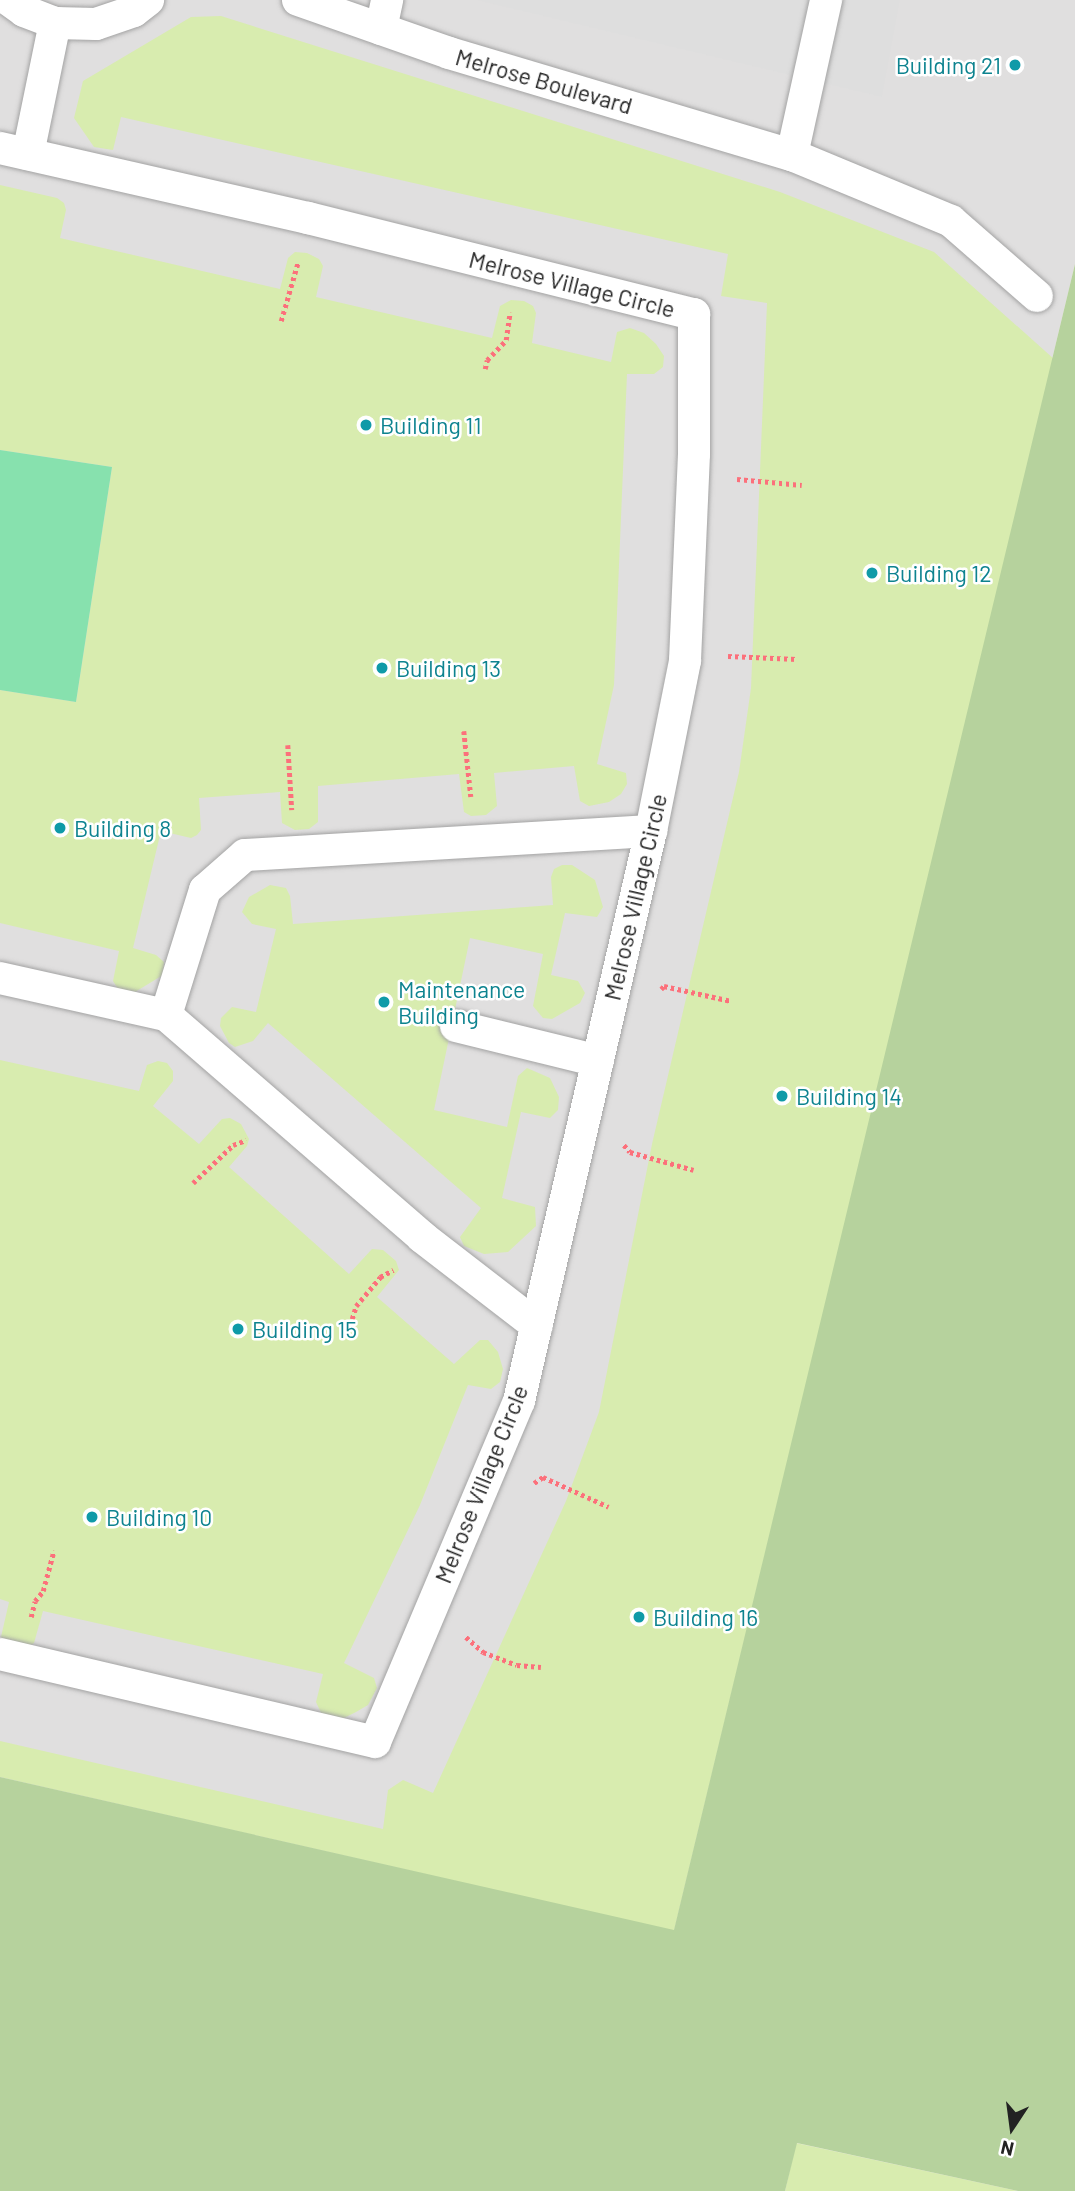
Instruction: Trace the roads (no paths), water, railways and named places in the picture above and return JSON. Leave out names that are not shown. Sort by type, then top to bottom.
[{"type":"lane","points":[[9,0],[24,11],[55,23],[96,24],[134,11],[148,0]]},
{"type":"lane","name":"Melrose Boulevard","points":[[298,0],[384,15],[449,53],[792,155],[951,220],[1037,296]]},
{"type":"lane","points":[[792,155],[826,0]]},
{"type":"lane","name":"Melrose Village Circle","points":[[10,1657],[374,1742],[519,1401],[651,831],[685,661],[694,454],[694,314],[308,218],[14,151],[55,23]]},
{"type":"lane","points":[[166,1015],[205,890],[245,855],[651,831]]},
{"type":"lane","points":[[0,978],[166,1015],[422,1237],[537,1326]]},
{"type":"lane","points":[[456,1026],[598,1061]]},
{"type":"place","name":"Building 21","points":[[1015,65]]},
{"type":"place","name":"Building 11","points":[[366,425]]},
{"type":"place","name":"Building 12","points":[[872,573]]},
{"type":"place","name":"Building 13","points":[[382,668]]},
{"type":"place","name":"Building 8","points":[[60,828]]},
{"type":"place","name":"Maintenance Building","points":[[384,1002]]},
{"type":"place","name":"Building 14","points":[[782,1096]]},
{"type":"place","name":"Building 15","points":[[238,1329]]},
{"type":"place","name":"Building 10","points":[[92,1517]]},
{"type":"place","name":"Building 16","points":[[639,1617]]}]
